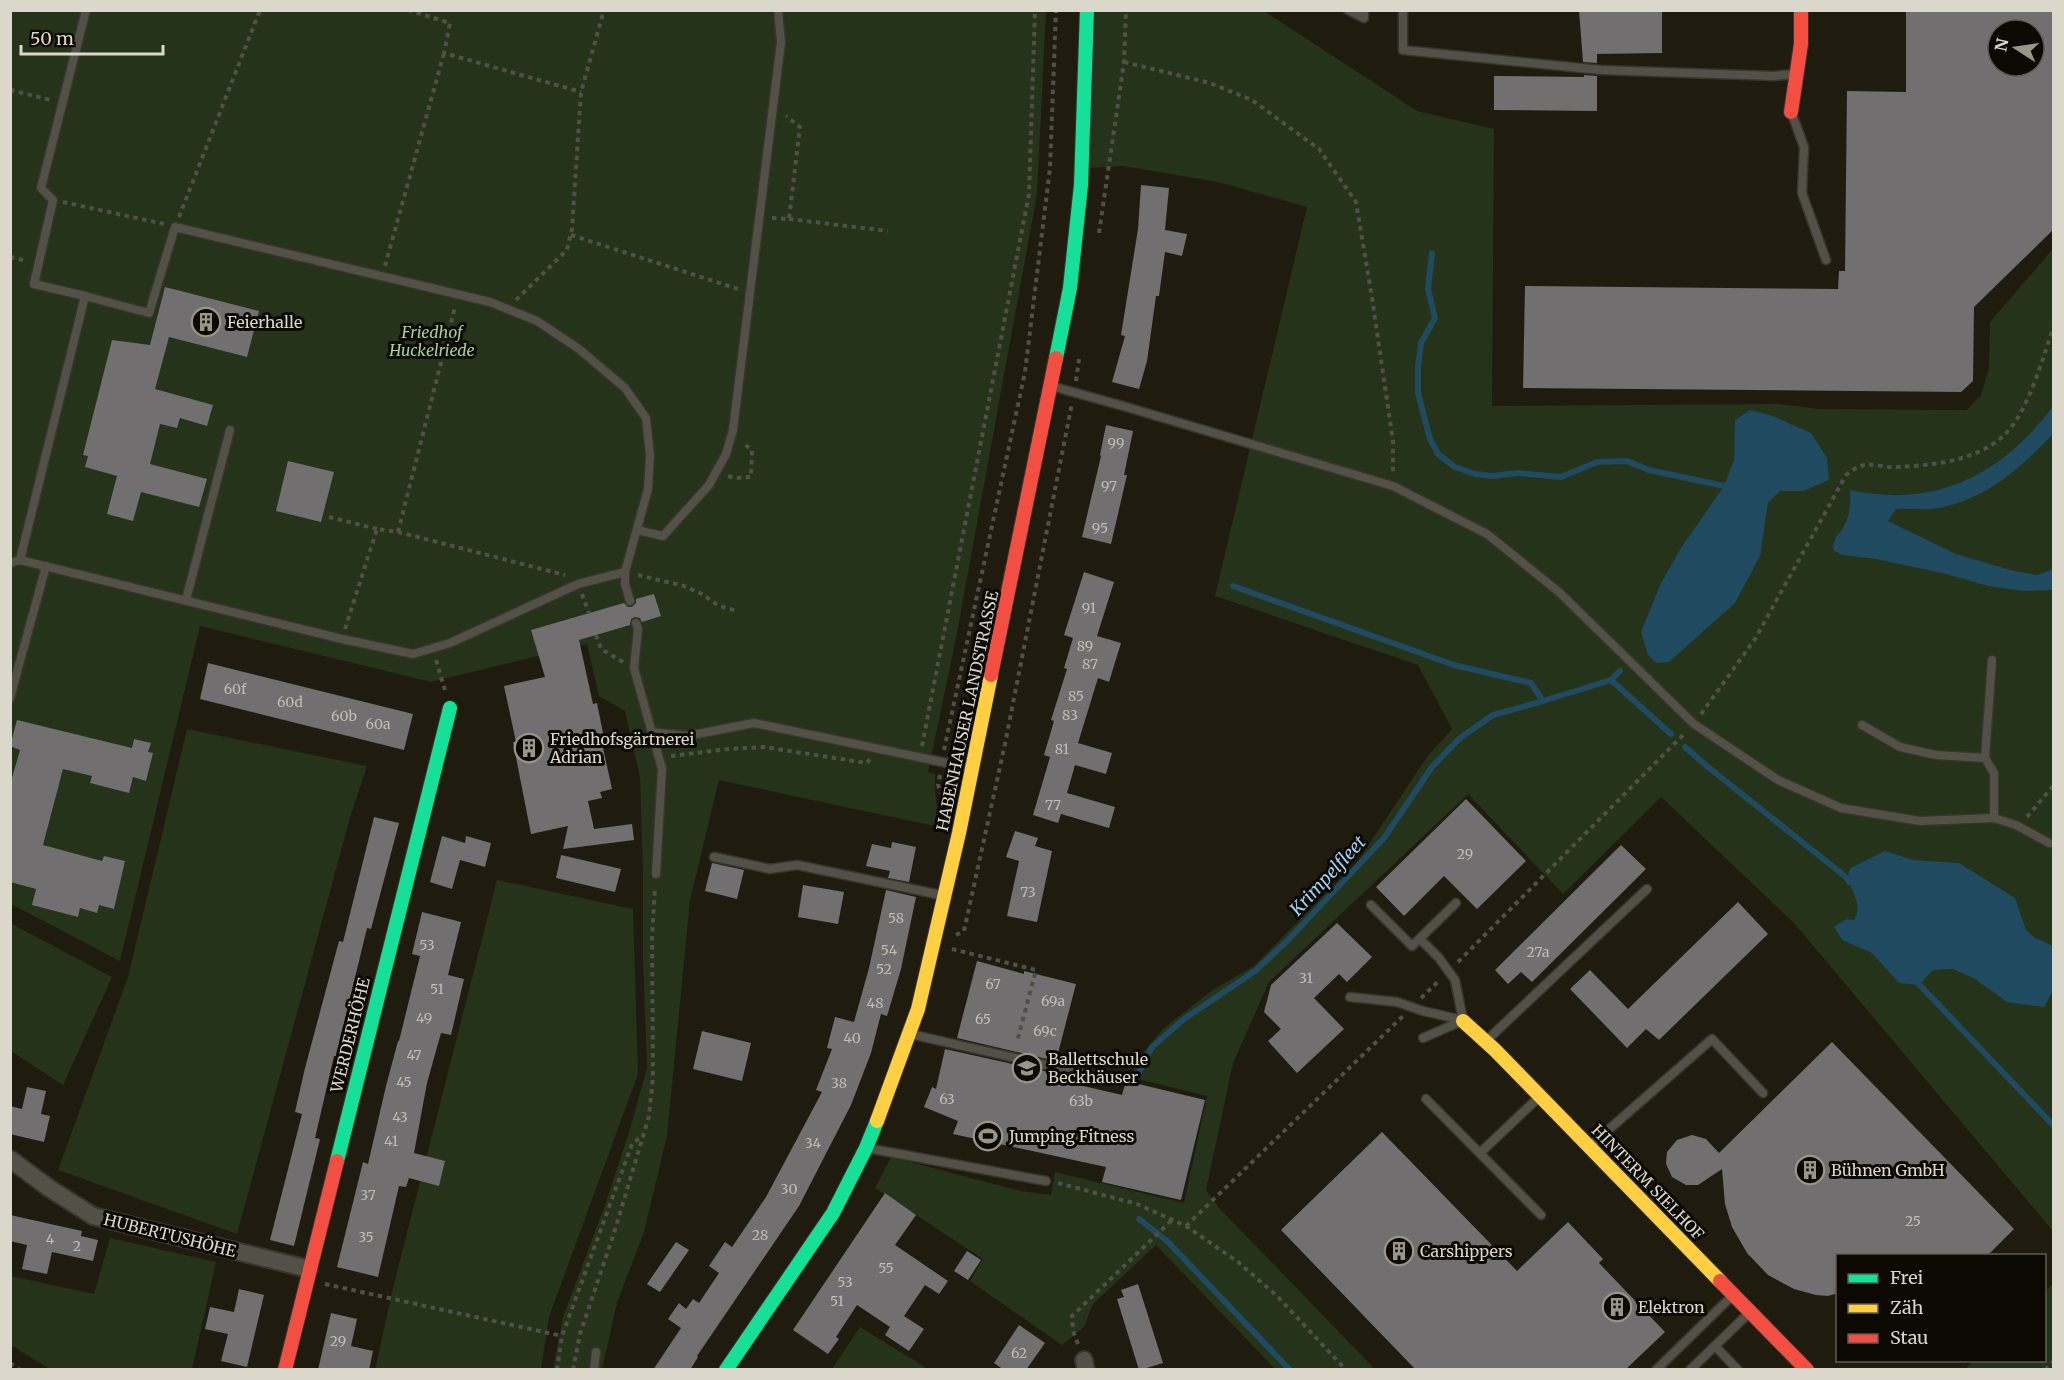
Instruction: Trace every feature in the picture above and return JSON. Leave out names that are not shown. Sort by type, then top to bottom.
[{"type":"street","name":"HABENHAUSER LANDSTRASSE","points":[[726,1370],[832,1213],[866,1148],[910,1034],[934,945],[1070,288],[1081,185],[1087,10]]},
{"type":"street","points":[[1791,112],[1801,44],[1801,10]]},
{"type":"street","name":"WERDERHÖHE","points":[[285,1370],[450,708]]},
{"type":"street","name":"HINTERM SIELHOF","points":[[1463,1021],[1486,1041],[1590,1146],[1807,1370]]},
{"type":"street","name":"HUBERTUSHÖHE","points":[[10,1159],[49,1188],[93,1216],[309,1269]]},
{"type":"lane","points":[[86,10],[41,188],[53,200],[34,284],[149,313],[175,227],[490,302],[537,321],[579,349],[625,388],[646,418],[650,455],[648,489],[625,572],[625,584],[630,601]]},
{"type":"lane","points":[[636,530],[663,536],[709,485],[726,454],[731,437],[781,42],[778,10]]},
{"type":"lane","points":[[1348,10],[1364,18],[1364,10]]},
{"type":"lane","points":[[1402,10],[1402,50],[1601,70],[1774,76],[1796,74]]},
{"type":"lane","points":[[1791,112],[1804,147],[1802,193],[1826,260]]},
{"type":"lane","points":[[20,560],[85,296]]},
{"type":"lane","points":[[1051,386],[1393,486],[1487,534],[1559,592],[1694,724],[1778,780],[1841,808],[1920,821],[1994,818],[2016,825],[2049,843]]},
{"type":"lane","points":[[186,600],[230,430]]},
{"type":"lane","points":[[10,563],[20,560],[342,639],[413,654],[450,643],[578,584],[625,572]]},
{"type":"lane","points":[[10,698],[46,566]]},
{"type":"lane","points":[[636,623],[638,629],[634,668],[662,769],[656,874]]},
{"type":"lane","points":[[1992,660],[1985,758],[1994,773],[1994,818]]},
{"type":"lane","points":[[652,732],[687,736],[754,723],[972,768]]},
{"type":"lane","points":[[1862,725],[1900,747],[1936,755],[1985,758]]},
{"type":"lane","points":[[714,857],[770,869],[797,865],[945,896]]},
{"type":"lane","points":[[1486,1041],[1647,889]]},
{"type":"lane","points":[[1371,904],[1412,946],[1456,903]]},
{"type":"lane","points":[[1420,939],[1449,970],[1455,980],[1463,1021]]},
{"type":"lane","points":[[1350,997],[1397,1002],[1463,1021]]},
{"type":"lane","points":[[1423,1038],[1463,1021]]},
{"type":"lane","points":[[910,1034],[1117,1081]]},
{"type":"lane","points":[[1590,1146],[1712,1039],[1763,1093]]},
{"type":"lane","points":[[1480,1153],[1540,1096]]},
{"type":"lane","points":[[1426,1099],[1541,1215]]},
{"type":"lane","points":[[866,1148],[1046,1181]]},
{"type":"lane","points":[[1656,1370],[1734,1294]]},
{"type":"lane","points":[[1690,1370],[1751,1311]]},
{"type":"lane","points":[[1715,1346],[1738,1370]]},
{"type":"lane","points":[[594,1370],[596,1352]]},
{"type":"path","points":[[53,200],[175,227],[260,10]]},
{"type":"path","points":[[382,277],[444,53],[450,23],[408,10]]},
{"type":"path","points":[[507,309],[567,250],[571,235],[581,92],[604,10]]},
{"type":"path","points":[[920,757],[1029,194],[1035,10]]},
{"type":"path","points":[[946,804],[938,785],[941,762],[1025,372],[1050,168],[1056,10]]},
{"type":"path","points":[[1113,146],[1124,62],[1126,10]]},
{"type":"path","points":[[444,53],[581,92]]},
{"type":"path","points":[[1124,62],[1209,83],[1252,100],[1319,149],[1356,202],[1393,441],[1393,486]]},
{"type":"path","points":[[10,90],[63,104]]},
{"type":"path","points":[[773,106],[800,127],[789,219]]},
{"type":"path","points":[[759,217],[888,231]]},
{"type":"path","points":[[571,235],[749,293]]},
{"type":"path","points":[[398,532],[458,295]]},
{"type":"path","points":[[1186,1226],[1413,1006],[1694,724],[1755,639],[1846,476],[1857,466],[1868,464],[1895,467],[1942,462],[1966,457],[1989,447],[2008,432],[2020,414],[2054,326]]},
{"type":"path","points":[[716,473],[735,478],[751,477],[752,450],[740,440],[731,437]]},
{"type":"path","points":[[329,517],[398,532],[573,577],[589,613]]},
{"type":"path","points":[[342,639],[377,529]]},
{"type":"path","points":[[625,572],[684,586],[702,594],[719,606],[738,611]]},
{"type":"path","points":[[596,635],[601,649],[634,668]]},
{"type":"path","points":[[432,648],[450,708]]},
{"type":"path","points":[[659,758],[764,747],[867,763],[879,749]]},
{"type":"path","points":[[2016,825],[2032,813],[2054,785]]},
{"type":"path","points":[[573,1370],[580,1334],[615,1230],[649,1116],[653,1077],[652,938],[656,874]]},
{"type":"path","points":[[934,945],[1036,970],[1017,1042]]},
{"type":"path","points":[[557,1370],[562,1336],[632,1144],[643,1135]]},
{"type":"path","points":[[1046,1181],[1137,1204],[1186,1226],[1238,1262],[1276,1295],[1346,1370]]},
{"type":"path","points":[[1085,1365],[1074,1331],[1072,1316],[1172,1220]]},
{"type":"path","points":[[309,1269],[321,1283],[562,1336]]},
{"type":"path","points":[[2045,1370],[2054,1361]]},
{"type":"path","points":[[10,1363],[20,1370]]},
{"type":"green space","name":"Friedhof Huckelriede","points":[[10,11],[1046,11],[1037,194],[957,633],[928,772],[935,774],[937,807],[946,825],[930,825],[719,780],[690,900],[667,1136],[644,1232],[617,1303],[602,1369],[553,1369],[563,1317],[605,1205],[647,1068],[643,872],[640,777],[625,711],[599,696],[587,644],[431,682],[200,626],[120,961],[11,904]]},
{"type":"green space","points":[[1095,11],[1264,11],[1417,111],[1494,129],[1492,406],[1779,404],[1819,409],[1967,410],[1981,395],[1989,368],[1990,322],[2053,249],[2053,1231],[1794,923],[1661,797],[1563,894],[1468,794],[1269,982],[1233,1063],[1206,1190],[1220,1209],[1375,1369],[1275,1369],[1156,1245],[1093,1304],[1084,1327],[1062,1345],[970,1281],[983,1259],[875,1188],[891,1157],[1021,1191],[1051,1195],[1055,1172],[1184,1203],[1207,1096],[1130,1077],[1141,1055],[1163,1029],[1211,991],[1255,965],[1358,861],[1427,757],[1452,729],[1418,665],[1215,596],[1307,207],[1218,182],[1123,166],[1089,168]]},
{"type":"green space","points":[[187,729],[367,766],[351,814],[237,1234],[58,1170],[128,977]]},
{"type":"green space","points":[[497,880],[633,909],[638,1074],[549,1317],[541,1369],[375,1370],[393,1288]]},
{"type":"green space","points":[[10,923],[112,977],[63,1085],[11,1051]]},
{"type":"green space","points":[[110,1238],[216,1262],[192,1369],[50,1369],[11,1345],[11,1276],[94,1294]]},
{"type":"green space","points":[[2053,1283],[2053,1369],[1965,1369],[1973,1362],[2046,1362],[2046,1291]]},
{"type":"green space","points":[[860,1327],[928,1369],[832,1369]]},
{"type":"water","points":[[2053,406],[2053,434],[2027,460],[1999,482],[1968,499],[1951,505],[1933,509],[1896,509],[1888,521],[1956,554],[2014,571],[2037,575],[2053,567],[2053,590],[2024,591],[1988,586],[1946,574],[1876,559],[1842,555],[1833,550],[1836,538],[1848,516],[1850,490],[1881,495],[1911,494],[1939,490],[1965,481],[2012,450]]},
{"type":"water","points":[[1750,410],[1770,415],[1811,433],[1827,458],[1829,480],[1803,491],[1780,491],[1768,503],[1760,556],[1735,603],[1669,662],[1656,663],[1648,655],[1641,632],[1661,583],[1681,548],[1724,486],[1734,460],[1735,420]]},
{"type":"water","points":[[1885,851],[1913,860],[1959,863],[2015,898],[2026,930],[2053,948],[2053,991],[2044,1007],[2007,1002],[1975,979],[1953,969],[1933,970],[1919,985],[1899,983],[1872,953],[1842,940],[1834,927],[1846,919],[1854,920],[1857,909],[1856,898],[1846,877],[1851,868]]},
{"type":"building","points":[[1579,10],[1662,10],[1662,53],[1597,54],[1597,63],[1583,62]]},
{"type":"building","points":[[1906,10],[2054,10],[2054,229],[1974,307],[1973,381],[1961,392],[1523,388],[1525,286],[1838,289],[1839,271],[1845,271],[1847,91],[1906,92]]},
{"type":"building","points":[[1584,75],[1597,76],[1597,111],[1494,110],[1494,76],[1584,77]]},
{"type":"building","points":[[1141,185],[1169,188],[1165,230],[1187,234],[1182,256],[1165,252],[1147,361],[1139,389],[1112,382],[1125,336],[1121,335],[1138,229]]},
{"type":"building","points":[[165,287],[259,311],[247,357],[169,337],[155,389],[213,405],[207,426],[180,418],[177,428],[160,424],[150,464],[207,479],[199,507],[141,492],[133,521],[107,514],[117,476],[85,467],[88,456],[83,455],[112,340],[150,345]]},
{"type":"building","points":[[1106,425],[1133,431],[1124,475],[1127,475],[1111,544],[1082,537]]},
{"type":"building","points":[[288,461],[334,472],[321,522],[276,511]]},
{"type":"building","points":[[1084,572],[1114,582],[1097,636],[1121,643],[1109,682],[1098,678],[1078,743],[1112,753],[1106,774],[1075,765],[1067,793],[1115,807],[1109,828],[1061,814],[1058,823],[1033,815],[1050,757],[1044,755],[1073,638],[1064,635]]},
{"type":"building","points":[[654,594],[661,616],[642,622],[640,618],[635,617],[631,619],[630,625],[579,640],[593,704],[597,703],[603,733],[600,734],[612,789],[600,792],[602,798],[588,801],[594,829],[632,824],[634,840],[563,849],[568,826],[531,834],[504,686],[545,677],[531,630],[624,603],[632,607],[636,599]]},
{"type":"building","points":[[208,663],[413,714],[404,750],[200,699]]},
{"type":"building","points":[[17,720],[132,748],[134,739],[151,743],[148,752],[153,753],[146,781],[133,777],[129,793],[90,783],[92,776],[63,769],[43,845],[102,861],[104,856],[125,861],[114,909],[99,905],[97,913],[80,908],[78,917],[32,905],[36,889],[10,882],[10,785],[20,750],[10,746]]},
{"type":"building","points":[[1466,799],[1526,861],[1477,909],[1444,876],[1404,916],[1376,887]]},
{"type":"building","points":[[374,817],[399,823],[371,929],[367,928],[336,1056],[334,1056],[315,1138],[320,1139],[294,1246],[270,1240],[302,1114],[295,1112],[305,1068],[339,941],[343,942]]},
{"type":"building","points":[[1015,831],[1038,838],[1035,846],[1052,851],[1037,922],[1007,916],[1019,861],[1006,857]]},
{"type":"building","points":[[442,836],[465,843],[466,836],[491,843],[485,867],[460,860],[452,889],[430,882]]},
{"type":"building","points":[[892,842],[916,847],[909,882],[888,878],[890,871],[866,866],[872,844],[891,848]]},
{"type":"building","points":[[1621,845],[1646,869],[1532,982],[1521,972],[1508,984],[1495,970]]},
{"type":"building","points":[[561,855],[621,869],[615,892],[556,878]]},
{"type":"building","points":[[712,863],[744,870],[737,899],[705,891]]},
{"type":"building","points":[[803,885],[844,892],[838,924],[798,917]]},
{"type":"building","points":[[886,890],[916,897],[901,969],[887,1016],[881,1014],[871,1053],[851,1105],[799,1206],[697,1356],[690,1370],[653,1370],[681,1328],[668,1319],[679,1303],[686,1309],[693,1299],[699,1303],[719,1273],[709,1266],[725,1242],[732,1247],[766,1197],[822,1092],[816,1090],[832,1049],[827,1048],[835,1017],[854,1022],[869,968]]},
{"type":"building","points":[[1738,902],[1768,934],[1659,1040],[1646,1029],[1627,1048],[1570,989],[1590,970],[1628,1009]]},
{"type":"building","points":[[422,912],[461,922],[448,975],[464,979],[451,1035],[441,1033],[427,1083],[414,1153],[445,1161],[439,1186],[409,1178],[406,1187],[399,1186],[378,1277],[337,1267],[363,1162],[368,1164],[420,956],[412,954]]},
{"type":"building","points":[[1337,923],[1372,957],[1347,982],[1339,974],[1314,998],[1344,1029],[1297,1073],[1268,1041],[1281,1029],[1264,1012],[1271,985]]},
{"type":"building","points":[[977,961],[1024,974],[1024,971],[1076,984],[1056,1061],[957,1038]]},
{"type":"building","points":[[702,1031],[751,1043],[742,1081],[693,1069]]},
{"type":"building","points":[[1832,1042],[2014,1229],[1989,1254],[1836,1254],[1836,1294],[1828,1296],[1816,1295],[1794,1289],[1768,1275],[1747,1253],[1732,1227],[1725,1204],[1722,1169],[1698,1185],[1686,1185],[1672,1177],[1666,1164],[1667,1152],[1677,1140],[1692,1135],[1706,1139],[1719,1153]]},
{"type":"building","points":[[945,1049],[1067,1076],[1066,1082],[1122,1095],[1126,1081],[1205,1100],[1181,1200],[1102,1182],[1106,1167],[953,1134],[958,1121],[924,1107],[932,1087],[936,1089]]},
{"type":"building","points":[[27,1087],[46,1091],[41,1114],[50,1116],[44,1142],[10,1134],[10,1106],[22,1109]]},
{"type":"building","points":[[1382,1132],[1517,1271],[1568,1222],[1603,1259],[1599,1263],[1665,1332],[1625,1370],[1416,1370],[1281,1230]]},
{"type":"building","points":[[885,1193],[916,1215],[895,1245],[948,1281],[939,1294],[925,1285],[904,1316],[924,1329],[909,1351],[885,1335],[890,1327],[857,1305],[836,1337],[839,1339],[828,1354],[793,1330]]},
{"type":"building","points":[[10,1215],[82,1231],[81,1236],[98,1240],[93,1261],[52,1252],[47,1274],[22,1269],[27,1245],[10,1241]]},
{"type":"building","points":[[676,1242],[689,1250],[660,1292],[647,1284]]},
{"type":"building","points":[[967,1251],[981,1260],[968,1280],[954,1271]]},
{"type":"building","points":[[1138,1284],[1163,1363],[1140,1370],[1117,1299],[1124,1297],[1121,1290]]},
{"type":"building","points":[[239,1289],[264,1295],[247,1367],[221,1361],[228,1334],[205,1329],[210,1307],[234,1312]]},
{"type":"building","points":[[331,1313],[357,1319],[351,1346],[373,1351],[369,1370],[318,1370]]},
{"type":"building","points":[[1019,1325],[1045,1343],[1026,1370],[1004,1370],[994,1363]]},
{"type":"waterway","points":[[1432,253],[1428,289],[1435,318],[1421,343],[1418,393],[1430,439],[1438,454],[1455,467],[1475,474],[1492,476],[1518,473],[1561,477],[1597,462],[1627,461],[1649,470],[1724,486],[1732,483]]},
{"type":"waterway","points":[[1233,586],[1454,665],[1531,683],[1543,701],[1611,680],[1620,671]]},
{"type":"waterway","points":[[1611,680],[1671,734]]},
{"type":"waterway","name":"Krimpelfleet","points":[[1135,1080],[1152,1047],[1184,1019],[1255,971],[1287,941],[1384,838],[1432,767],[1460,738],[1493,715],[1543,701]]},
{"type":"waterway","points":[[1685,747],[1846,877],[1849,882]]},
{"type":"waterway","points":[[1915,980],[2054,1126]]},
{"type":"waterway","name":"Krimpelfleet","points":[[1139,1219],[1167,1241],[1290,1370]]},
{"type":"traffic: fast","points":[[1056,358],[1070,288],[1081,185],[1087,10]]},
{"type":"traffic: fast","points":[[337,1161],[450,708]]},
{"type":"traffic: fast","points":[[726,1370],[833,1213],[877,1121]]},
{"type":"traffic: slow","points":[[877,1121],[918,1009],[959,833],[991,675]]},
{"type":"traffic: slow","points":[[1463,1021],[1495,1050],[1720,1281]]},
{"type":"traffic: jam","points":[[1791,112],[1801,44],[1801,10]]},
{"type":"traffic: jam","points":[[991,675],[1056,358]]},
{"type":"traffic: jam","points":[[285,1370],[337,1161]]},
{"type":"traffic: jam","points":[[1720,1281],[1807,1370]]},
{"type":"place","name":"Feierhalle","points":[[206,322]]},
{"type":"place","name":"Friedhofsgärtnerei Adrian","points":[[529,748]]},
{"type":"place","name":"Ballettschule Beckhäuser","points":[[1027,1068]]},
{"type":"place","name":"Jumping Fitness","points":[[988,1136]]},
{"type":"place","name":"Bühnen GmbH","points":[[1810,1170]]},
{"type":"place","name":"Carshippers","points":[[1399,1251]]},
{"type":"place","name":"Elektron","points":[[1617,1307]]}]
